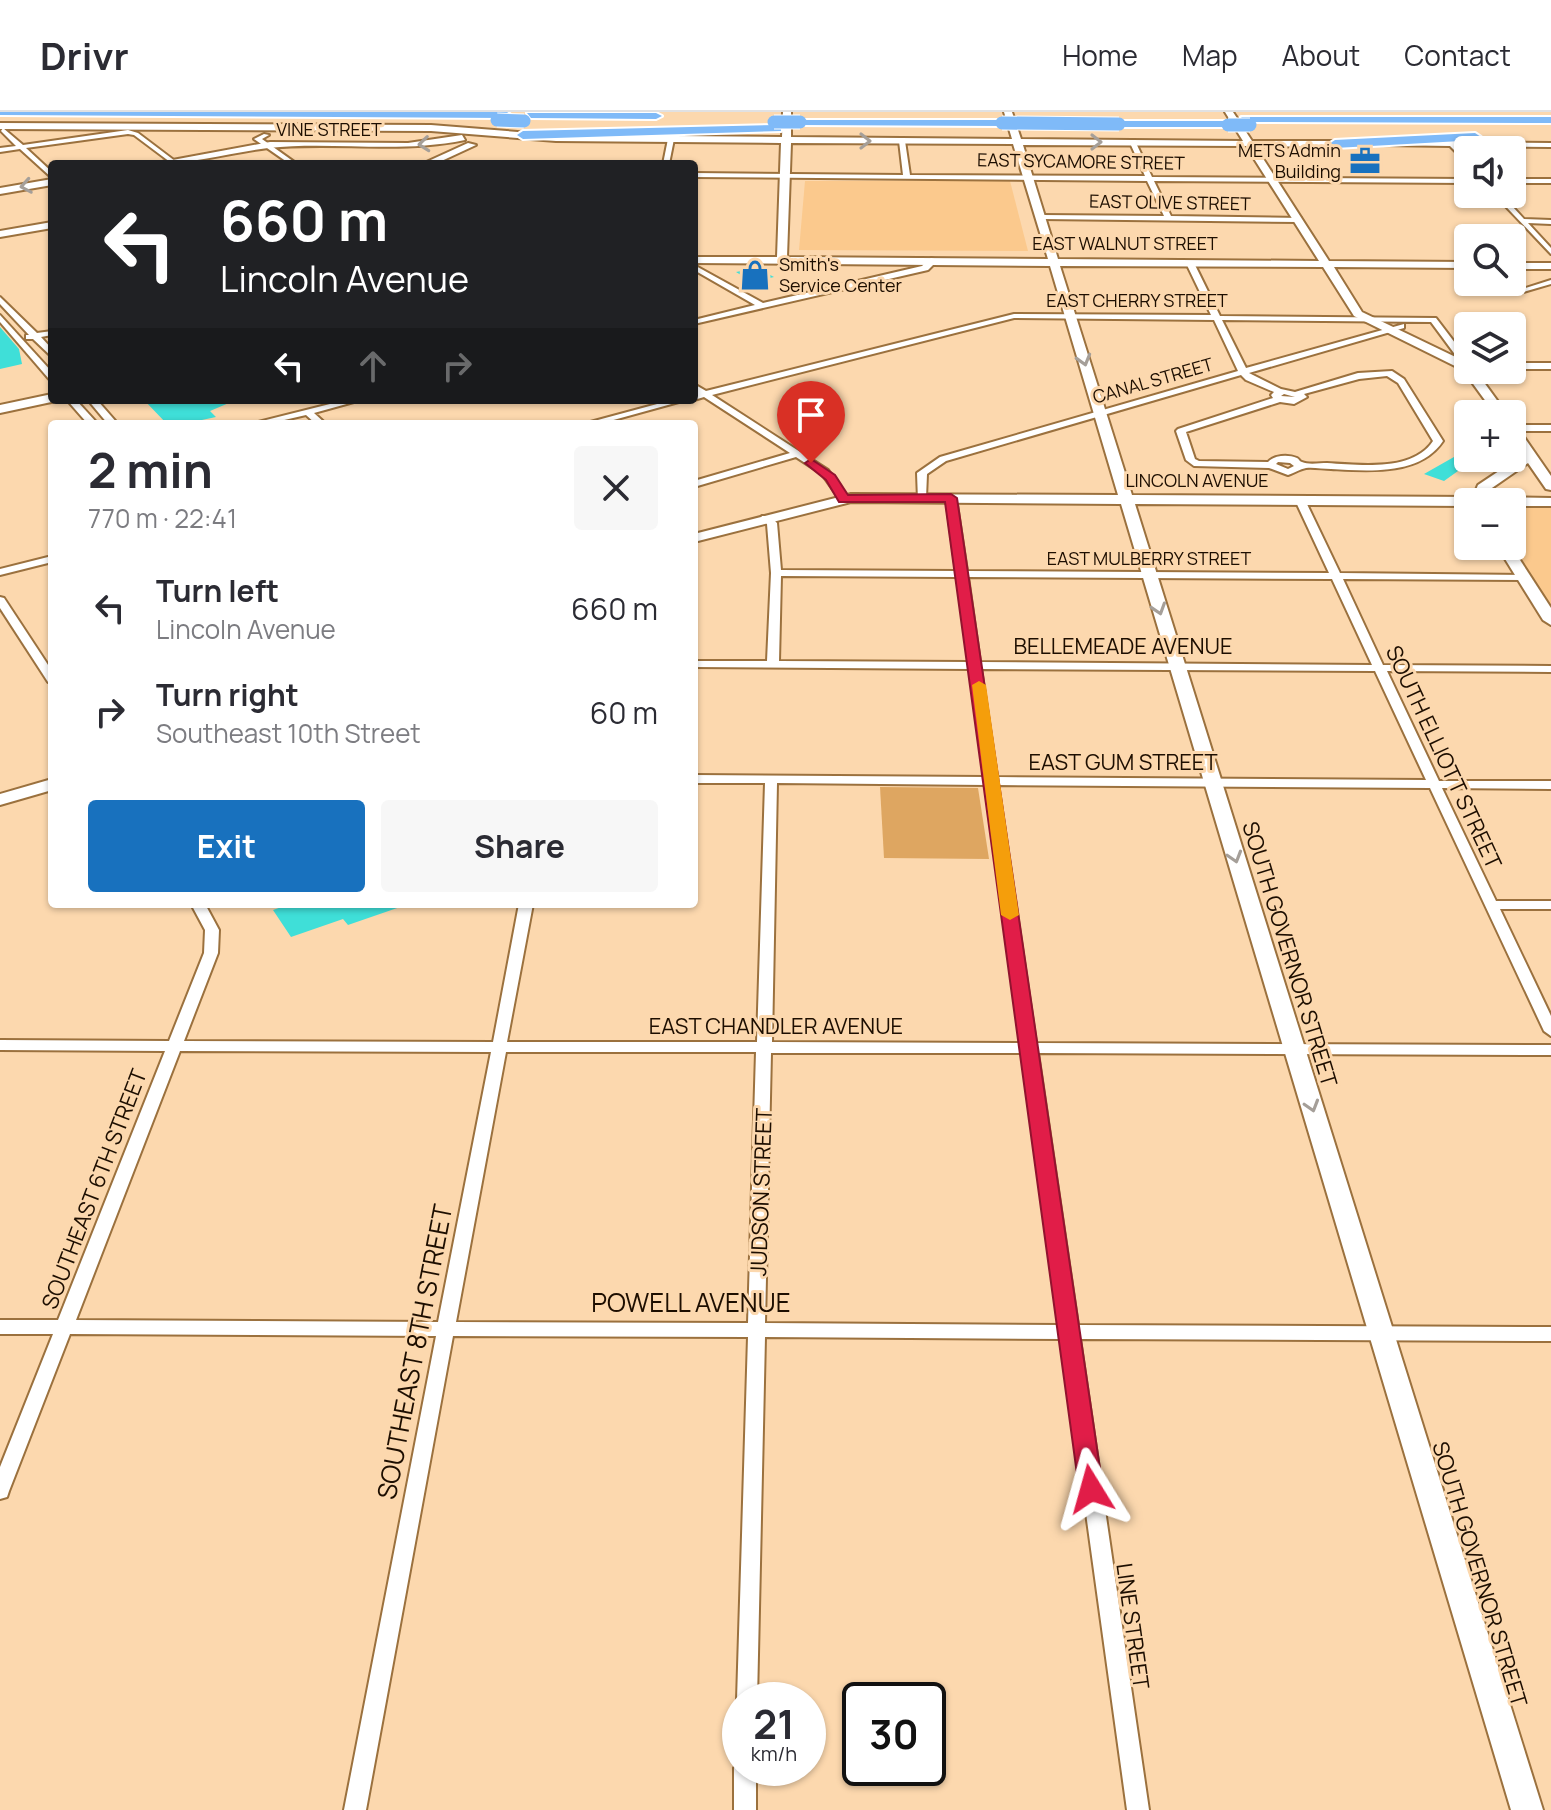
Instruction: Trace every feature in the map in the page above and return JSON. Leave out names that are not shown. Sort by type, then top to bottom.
[{"type":"highway","points":[[1,121],[236,116],[496,125],[525,116],[667,116],[560,112]]},
{"type":"highway","points":[[1374,112],[1551,121]]},
{"type":"highway","points":[[1,121],[236,116]]},
{"type":"highway","points":[[525,116],[788,121],[1551,121]]},
{"type":"highway","points":[[730,116],[788,121]]},
{"type":"highway","points":[[81,118],[461,129]]},
{"type":"highway","points":[[523,135],[788,121]]},
{"type":"highway","points":[[1335,144],[1551,134]]},
{"type":"main road","name":"SOUTH GOVERNOR STREET","points":[[1000,119],[1018,142],[1042,217],[1148,575],[1527,1810]]},
{"type":"main road","points":[[1227,119],[1250,143],[1364,319],[1454,361]]},
{"type":"main road","points":[[1,121],[461,129],[496,125],[523,135],[671,139],[1335,144]]},
{"type":"main road","points":[[782,258],[788,121]]},
{"type":"main road","points":[[434,160],[496,125]]},
{"type":"main road","name":"VINE STREET","points":[[176,160],[266,140],[408,146],[455,140],[496,125]]},
{"type":"main road","points":[[0,191],[48,180]]},
{"type":"main road","points":[[0,234],[48,226]]},
{"type":"main road","name":"EAST WALNUT STREET","points":[[698,260],[782,258],[1454,265]]},
{"type":"main road","points":[[1526,266],[1551,266]]},
{"type":"main road","points":[[0,409],[48,399]]},
{"type":"main road","points":[[1526,450],[1551,486]]},
{"type":"main road","points":[[1483,488],[1530,456]]},
{"type":"main road","name":"LINCOLN AVENUE","points":[[698,537],[844,499],[1454,501]]},
{"type":"main road","name":"LINCOLN AVENUE","points":[[1526,502],[1551,502]]},
{"type":"main road","points":[[1513,560],[1551,620]]},
{"type":"main road","points":[[0,800],[48,785]]},
{"type":"street","points":[[1,121],[48,175]]},
{"type":"street","points":[[0,150],[123,132],[136,134],[171,160]]},
{"type":"street","points":[[667,160],[671,139]]},
{"type":"street","points":[[266,140],[289,160]]},
{"type":"street","points":[[902,141],[907,177]]},
{"type":"street","points":[[1133,143],[1169,219]]},
{"type":"street","points":[[1335,144],[1551,145]]},
{"type":"street","name":"EAST SYCAMORE STREET","points":[[698,175],[1454,181]]},
{"type":"street","points":[[1526,181],[1551,181]]},
{"type":"street","points":[[1510,208],[1551,252]]},
{"type":"street","name":"EAST OLIVE STREET","points":[[1042,217],[1298,220]]},
{"type":"street","points":[[1522,221],[1551,222]]},
{"type":"street","points":[[698,321],[925,268],[934,260]]},
{"type":"street","points":[[1190,263],[1243,372],[1249,378],[1279,395],[1299,401],[1303,397],[1299,393],[1358,376],[1389,373],[1401,381],[1438,441],[1433,452],[1404,464],[1300,465],[1298,470],[1288,472],[1270,465],[1197,464],[1191,460],[1181,431],[1279,395]]},
{"type":"street","points":[[698,269],[762,306]]},
{"type":"street","points":[[1526,289],[1551,282]]},
{"type":"street","points":[[0,299],[48,350]]},
{"type":"street","points":[[0,317],[48,372]]},
{"type":"street","name":"EAST CHERRY STREET","points":[[698,396],[1007,317],[1420,320]]},
{"type":"street","points":[[1420,320],[1433,320],[1454,349]]},
{"type":"street","name":"CANAL STREET","points":[[921,498],[922,473],[943,459],[1420,320]]},
{"type":"street","points":[[20,339],[48,334]]},
{"type":"street","points":[[1526,366],[1551,366]]},
{"type":"street","points":[[698,390],[831,478],[844,499]]},
{"type":"street","points":[[75,404],[89,420]]},
{"type":"street","points":[[96,404],[110,420]]},
{"type":"street","points":[[273,420],[341,404]]},
{"type":"street","points":[[604,420],[666,404]]},
{"type":"street","points":[[308,412],[317,420]]},
{"type":"street","points":[[1526,429],[1551,428]]},
{"type":"street","points":[[698,483],[797,454]]},
{"type":"street","name":"LINE STREET","points":[[951,498],[1138,1810]]},
{"type":"street","name":"SOUTH ELLIOTT STREET","points":[[1300,500],[1551,1031]]},
{"type":"street","points":[[766,518],[772,523],[776,573],[773,664]]},
{"type":"street","points":[[0,572],[48,560]]},
{"type":"street","name":"EAST MULBERRY STREET","points":[[776,573],[1523,577]]},
{"type":"street","points":[[0,600],[47,663]]},
{"type":"street","name":"BELLEMEADE AVENUE","points":[[698,664],[1551,669]]},
{"type":"street","name":"EAST GUM STREET","points":[[698,779],[1551,785]]},
{"type":"street","name":"JUDSON STREET","points":[[747,1682],[771,780]]},
{"type":"street","points":[[1492,905],[1551,905]]},
{"type":"street","name":"SOUTHEAST 6TH STREET","points":[[0,1491],[214,938],[200,908]]},
{"type":"street","name":"SOUTHEAST 8TH STREET","points":[[355,1810],[524,908]]},
{"type":"street","name":"EAST CHANDLER AVENUE","points":[[0,1045],[1551,1050]]},
{"type":"street","name":"POWELL AVENUE","points":[[0,1327],[1551,1334]]},
{"type":"street","points":[[745,1786],[745,1810]]},
{"type":"shaded area","points":[[805,181],[1010,181],[1028,251],[799,250]]},
{"type":"shaded area","points":[[1526,503],[1551,504],[1551,613],[1517,560],[1526,560]]},
{"type":"shaded area","points":[[880,787],[978,788],[989,859],[884,858]]},
{"type":"building","name":"Smith's Service Center","points":[[757,268],[774,277],[753,282],[736,272]]},
{"type":"building","points":[[0,327],[19,349],[22,364],[0,369]]},
{"type":"building","points":[[148,404],[227,404],[210,411],[216,417],[163,420]]},
{"type":"building","points":[[1454,457],[1454,472],[1457,472],[1444,481],[1424,474]]},
{"type":"building","points":[[397,908],[348,925],[343,919],[291,937],[273,910]]},
{"type":"slow traffic","points":[[979,685],[1010,915]]},
{"type":"place","name":"METS Admin Building","points":[[1365,161]]},
{"type":"place","name":"Smith's Service Center","points":[[755,275]]},
{"type":"route","points":[[811,463],[831,478],[844,499],[951,498],[1091,1489]]}]
